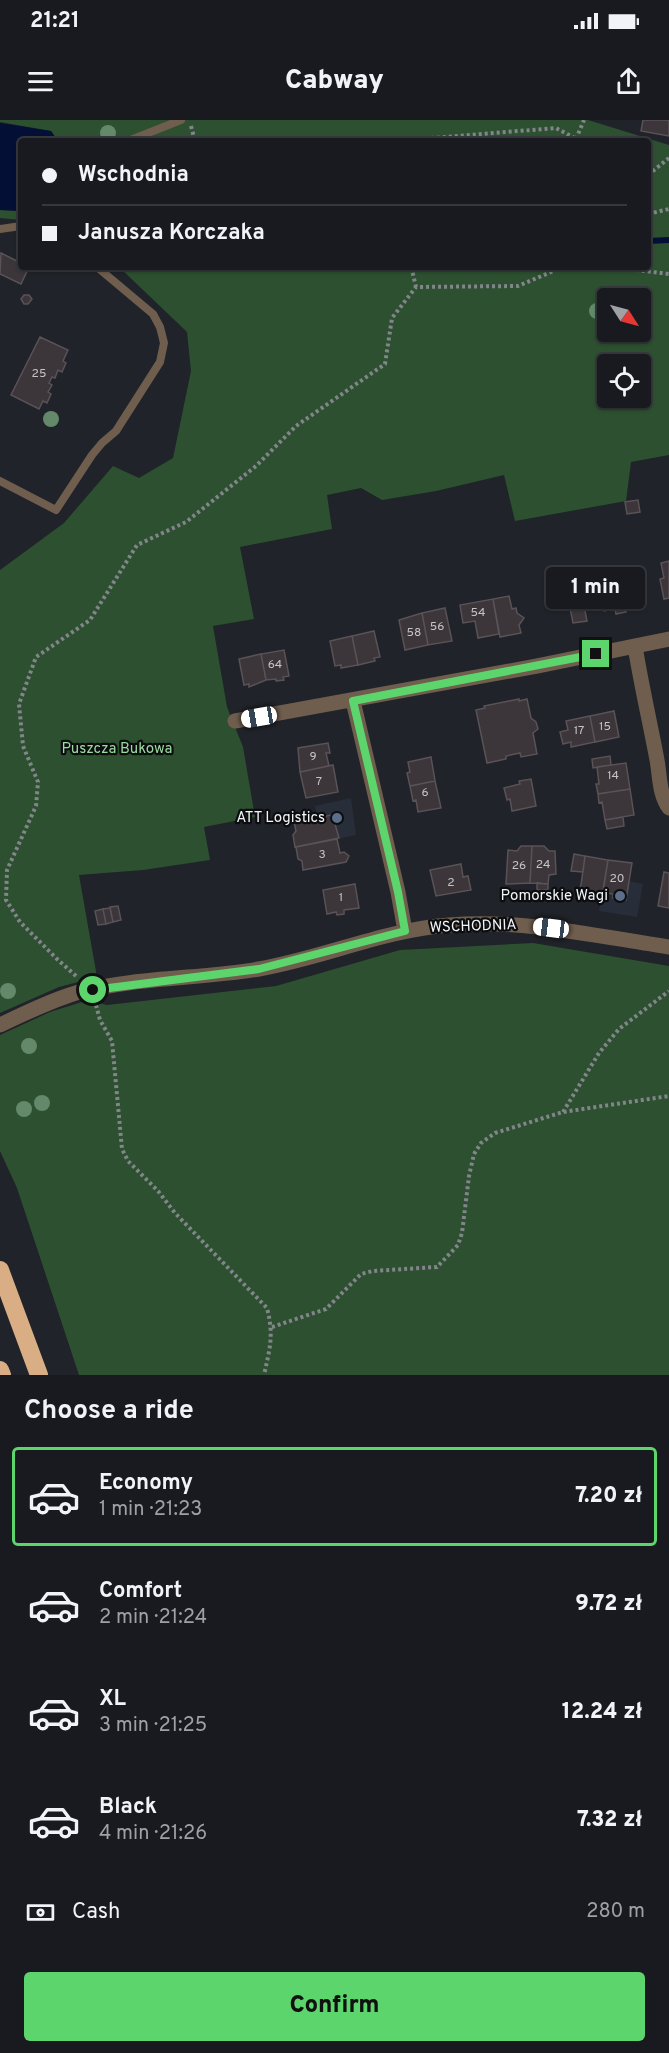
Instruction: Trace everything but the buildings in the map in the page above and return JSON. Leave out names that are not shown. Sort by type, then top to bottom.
[{"type":"highway","points":[[0,1270],[39,1375]]},
{"type":"highway","points":[[0,1370],[2,1375]]},
{"type":"street","points":[[235,722],[669,639]]},
{"type":"street","points":[[635,646],[663,799],[669,808]]},
{"type":"street","points":[[353,701],[405,931]]},
{"type":"street","name":"WSCHODNIA","points":[[0,1025],[79,992],[259,969],[405,931],[448,925],[521,925],[669,947]]},
{"type":"lane","points":[[136,138],[181,120]]},
{"type":"lane","points":[[0,229],[18,226]]},
{"type":"lane","points":[[0,481],[56,510],[92,455],[102,442],[116,431],[160,362],[164,343],[160,327],[153,314],[102,270]]},
{"type":"path","points":[[579,138],[584,120]]},
{"type":"path","points":[[432,138],[556,128],[574,138]]},
{"type":"path","points":[[651,173],[669,158]]},
{"type":"path","points":[[651,213],[669,209]]},
{"type":"path","points":[[412,270],[416,288]]},
{"type":"path","points":[[416,288],[518,286],[556,270]]},
{"type":"path","points":[[636,270],[669,274]]},
{"type":"path","points":[[81,980],[57,960],[20,922],[6,900],[7,870],[36,806],[38,782],[23,746],[19,704],[36,657],[90,620],[137,545],[186,522],[256,466],[296,426],[385,364],[392,318],[416,288]]},
{"type":"path","points":[[563,1112],[599,1053],[619,1029],[669,991]]},
{"type":"path","points":[[94,1001],[100,1020],[112,1041],[122,1149],[128,1161],[158,1191],[175,1213],[267,1308],[272,1327],[271,1346],[264,1375]]},
{"type":"path","points":[[272,1327],[326,1309],[362,1274],[373,1271],[438,1267],[458,1245],[462,1233],[474,1154],[481,1143],[495,1133],[563,1112],[669,1096]]},
{"type":"shaded area","points":[[351,798],[356,835],[322,842],[315,806]]},
{"type":"shaded area","points":[[605,876],[643,884],[637,917],[599,911]]},
{"type":"green space","name":"Puszcza Bukowa","points":[[0,120],[588,120],[646,138],[56,138],[51,131],[0,122]]},
{"type":"green space","name":"Puszcza Bukowa","points":[[651,139],[669,145],[669,455],[631,462],[626,501],[515,521],[504,475],[436,491],[382,500],[361,488],[327,495],[332,529],[240,547],[254,619],[213,626],[227,707],[243,747],[255,817],[204,827],[210,860],[143,870],[79,875],[97,977],[59,987],[0,1013],[0,570],[64,523],[113,466],[139,478],[173,458],[191,371],[187,332],[122,270],[651,270]]},
{"type":"green space","points":[[0,210],[18,211],[18,220],[0,218]]},
{"type":"green space","points":[[533,943],[669,966],[669,1375],[79,1375],[17,1188],[0,1151],[0,1035],[50,1012],[88,1000],[107,1005],[276,986],[400,950]]},
{"type":"water","points":[[0,123],[51,131],[56,138],[18,138],[18,211],[0,210]]},
{"type":"waterway","points":[[651,241],[669,240]]},
{"type":"place","name":"ATT Logistics","points":[[337,818]]},
{"type":"place","name":"Pomorskie Wagi","points":[[620,896]]},
{"type":"route","points":[[93,990],[259,969],[297,961],[405,931],[353,701],[596,654]]}]
